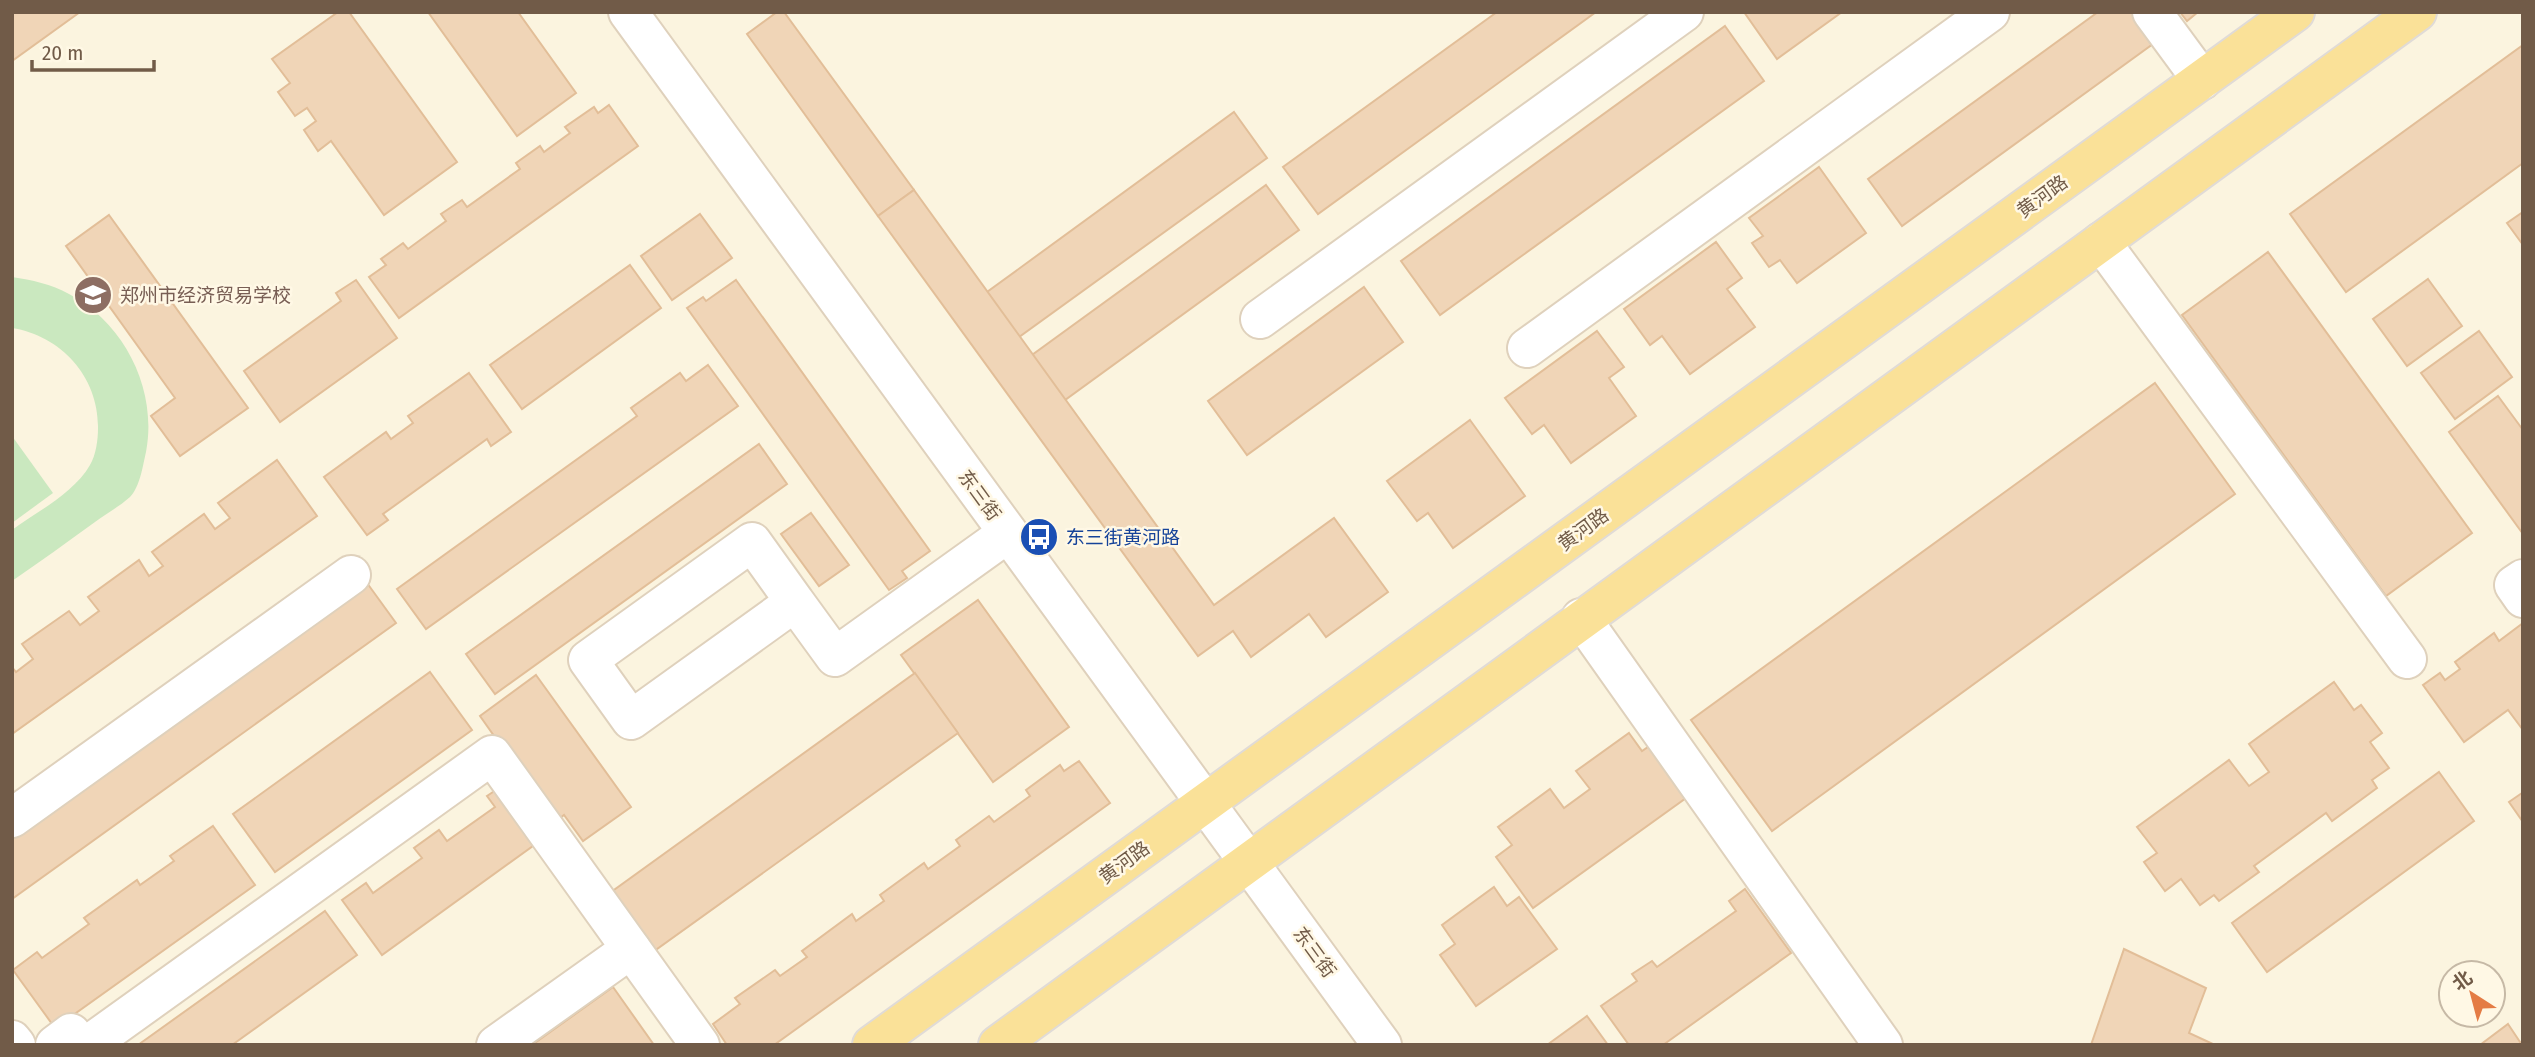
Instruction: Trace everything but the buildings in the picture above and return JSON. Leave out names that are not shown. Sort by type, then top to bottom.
[{"type":"main road","name":"黄河路","points":[[872,1045],[2295,12]]},
{"type":"main road","points":[[998,1045],[2417,12]]},
{"type":"street","name":"东三街","points":[[628,12],[1382,1045]]},
{"type":"street","points":[[1260,319],[1684,12]]},
{"type":"street","points":[[1527,348],[1990,12]]},
{"type":"street","points":[[2152,12],[2202,80]]},
{"type":"street","points":[[2101,242],[2407,659]]},
{"type":"street","points":[[795,602],[631,720],[588,660],[752,542],[835,657],[1008,533]]},
{"type":"street","points":[[12,818],[351,575]]},
{"type":"street","points":[[2523,579],[2514,585],[2523,598]]},
{"type":"street","points":[[1581,618],[1883,1045]]},
{"type":"street","points":[[88,1045],[492,755],[700,1045]]},
{"type":"street","points":[[496,1045],[631,948]]},
{"type":"street","points":[[55,1045],[71,1034],[79,1045]]},
{"type":"street","points":[[12,1040],[16,1045]]},
{"type":"green space","points":[[12,277],[41,283],[69,294],[106,322],[133,360],[147,405],[148,428],[141,476],[130,497],[12,581],[12,530],[65,493],[83,475],[94,457],[98,428],[92,392],[74,362],[47,340],[12,328]]},
{"type":"green space","points":[[12,436],[53,493],[12,523]]},
{"type":"place","name":"郑州市经济贸易学校","points":[[93,295]]},
{"type":"place","name":"东三街黄河路","points":[[1039,537]]}]
